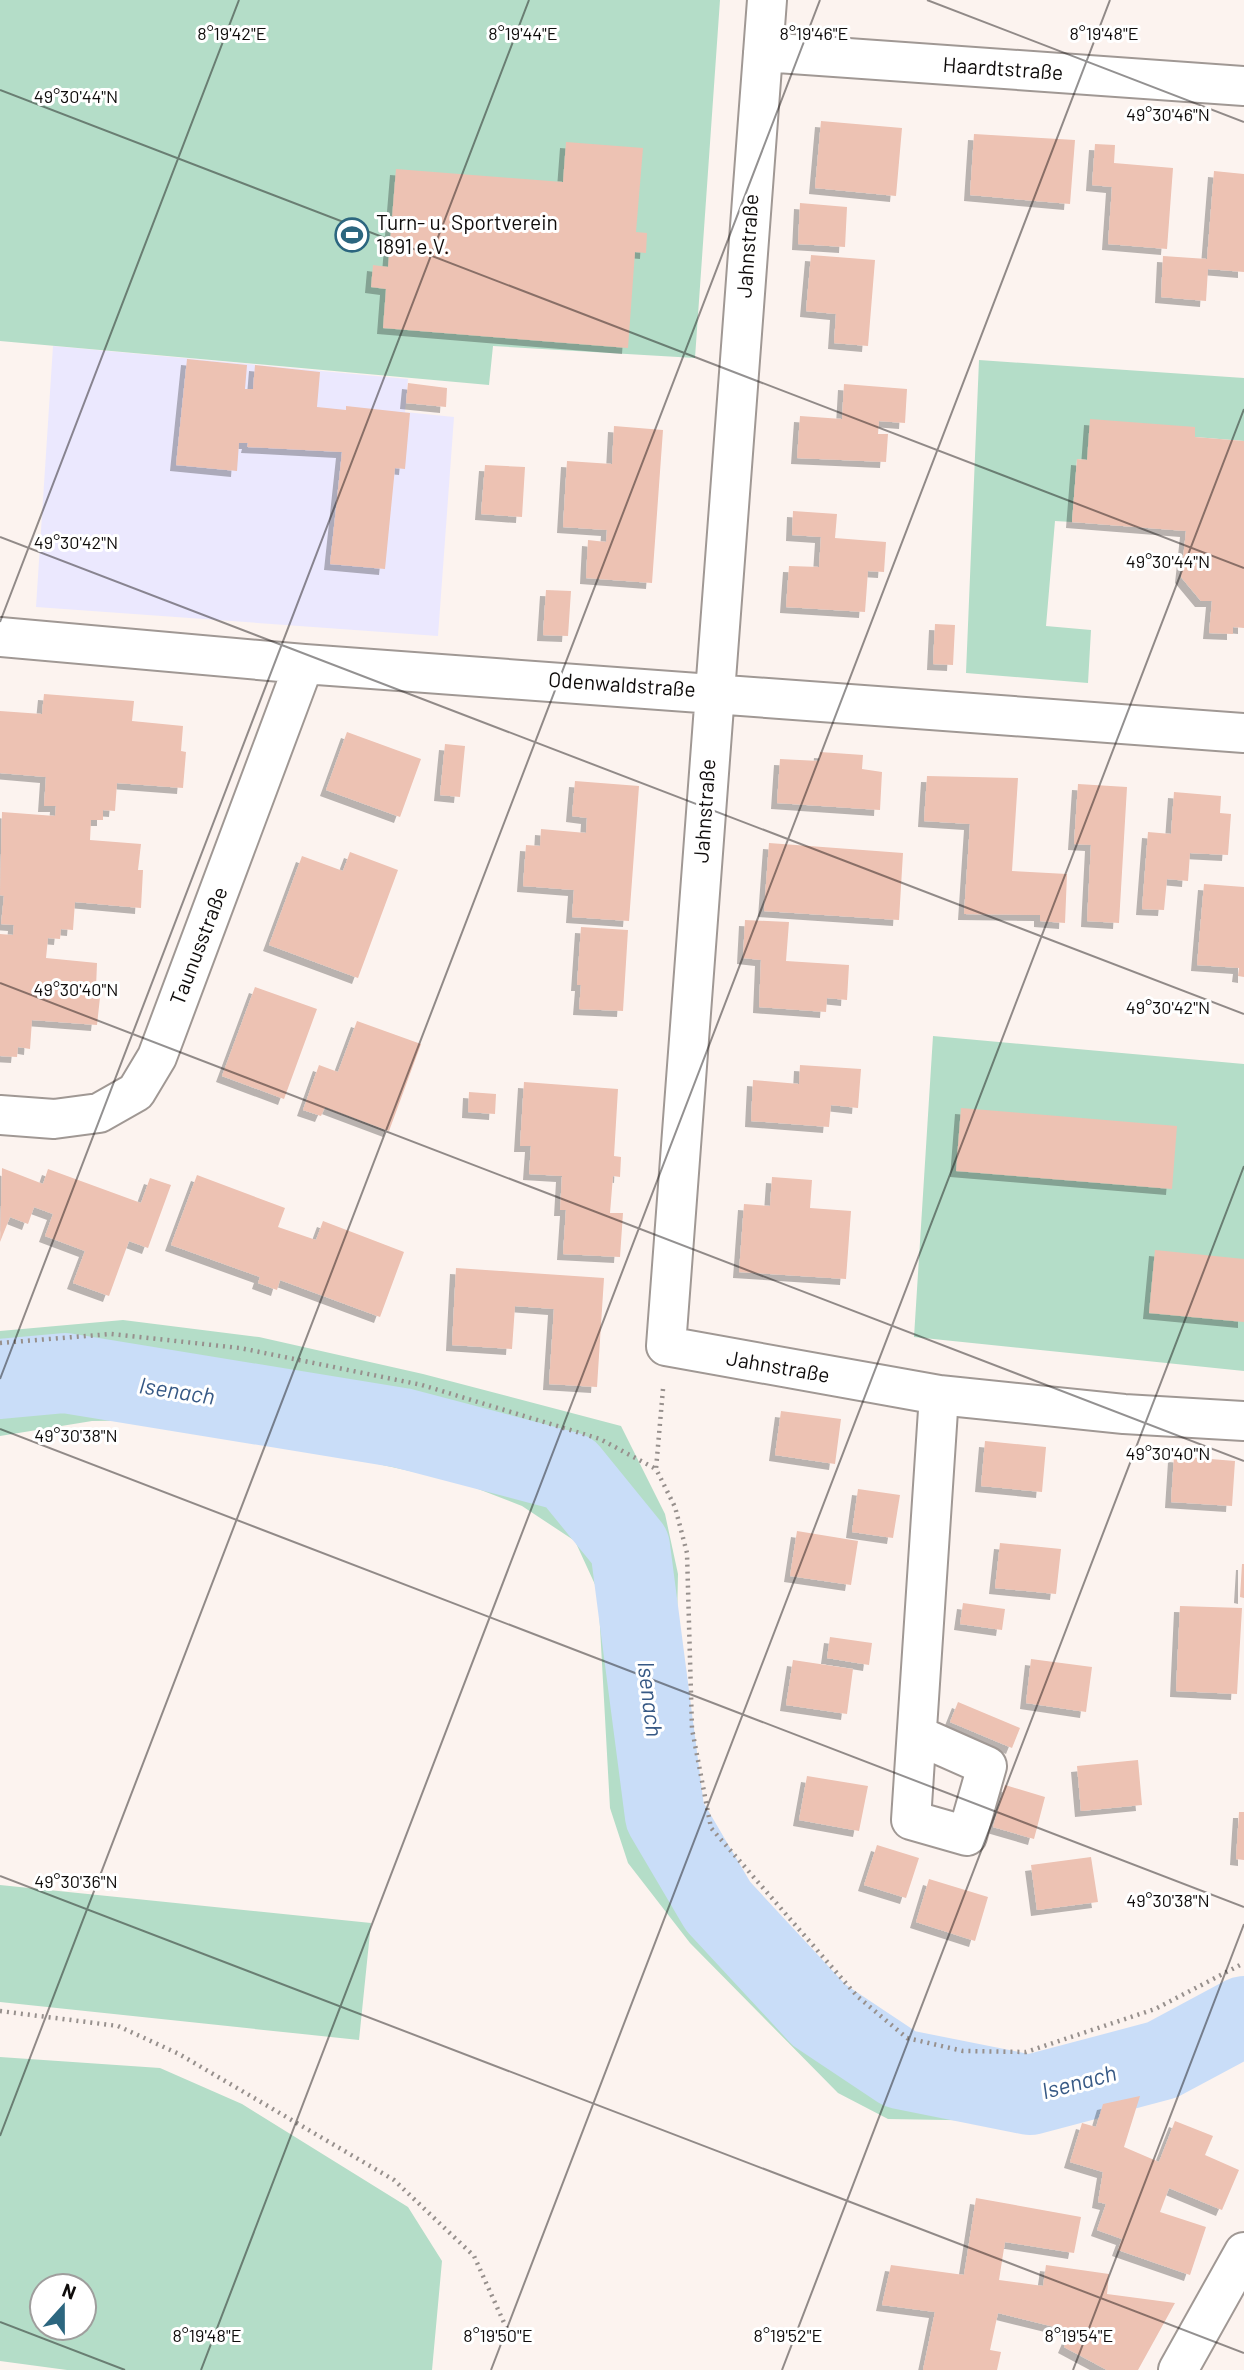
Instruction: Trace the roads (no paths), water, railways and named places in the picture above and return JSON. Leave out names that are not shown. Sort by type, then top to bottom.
[{"type":"street","name":"Jahnstraße","points":[[767,0],[713,691],[666,1346],[939,1395],[1124,1414],[1244,1421]]},
{"type":"street","name":"Haardtstraße","points":[[763,52],[1244,86]]},
{"type":"street","name":"Odenwaldstraße","points":[[0,637],[304,664],[713,691],[1244,733]]},
{"type":"street","name":"Taunusstraße","points":[[0,1115],[54,1119],[99,1113],[136,1093],[157,1057],[304,664]]},
{"type":"street","points":[[917,1735],[939,1395]]},
{"type":"street","points":[[1178,2370],[1244,2252]]},
{"type":"waterway","name":"Isenach","points":[[0,1379],[65,1373],[402,1428],[569,1472],[630,1547],[665,1816],[718,1906],[819,2015],[900,2069],[1030,2095],[1162,2060],[1244,2016]]},
{"type":"place","name":"Turn- u. Sportverein 1891 e.V.","points":[[352,235]]}]
